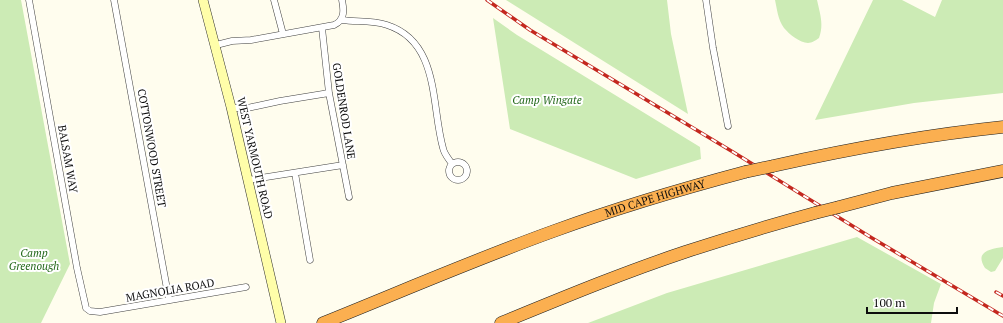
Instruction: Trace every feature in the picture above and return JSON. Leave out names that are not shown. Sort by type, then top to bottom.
[{"type":"highway","name":"MID CAPE HIGHWAY","points":[[323,323],[485,257],[555,231],[651,199],[745,172],[773,166],[881,144],[949,133],[1003,127]]},
{"type":"highway","points":[[501,323],[594,285],[683,253],[749,232],[839,206],[911,189],[1003,171]]},
{"type":"main road","name":"WEST YARMOUTH ROAD","points":[[203,0],[231,107],[281,323]]},
{"type":"street","name":"BALSAM WAY","points":[[29,0],[84,305],[90,311],[98,312]]},
{"type":"street","name":"COTTONWOOD STREET","points":[[114,0],[170,300]]},
{"type":"street","points":[[274,0],[283,34]]},
{"type":"street","points":[[342,0],[344,11],[342,20]]},
{"type":"street","points":[[706,0],[728,126]]},
{"type":"street","points":[[216,45],[232,41],[322,28],[334,25],[342,20],[387,25],[403,34],[415,45],[425,60],[431,75],[443,150],[452,164]]},
{"type":"street","name":"GOLDENROD LANE","points":[[322,28],[329,93],[349,197]]},
{"type":"street","points":[[231,107],[242,109],[329,93]]},
{"type":"street","points":[[248,180],[295,174],[343,165]]},
{"type":"street","points":[[295,174],[310,260]]},
{"type":"street","name":"MAGNOLIA ROAD","points":[[98,312],[246,287]]},
{"type":"green space","name":"Camp Greenough","points":[[0,0],[21,0],[70,264],[41,323],[0,323]]},
{"type":"green space","points":[[506,0],[667,0],[671,34],[688,114]]},
{"type":"green space","points":[[775,0],[817,0],[821,24],[819,38],[805,43],[789,33],[780,22]]},
{"type":"green space","points":[[873,0],[902,0],[935,17],[942,0],[1003,0],[1003,93],[914,103],[815,120]]},
{"type":"green space","name":"Camp Wingate","points":[[493,18],[517,35],[700,147],[701,159],[636,179],[510,129]]},
{"type":"green space","points":[[857,237],[941,284],[934,303],[931,323],[588,323],[667,293]]},
{"type":"green space","points":[[1003,247],[1003,258],[995,271],[991,272],[985,268],[981,258],[985,252],[989,250]]},
{"type":"railway","points":[[487,0],[530,30],[1003,316]]},
{"type":"railway","points":[[996,292],[1003,296]]}]
